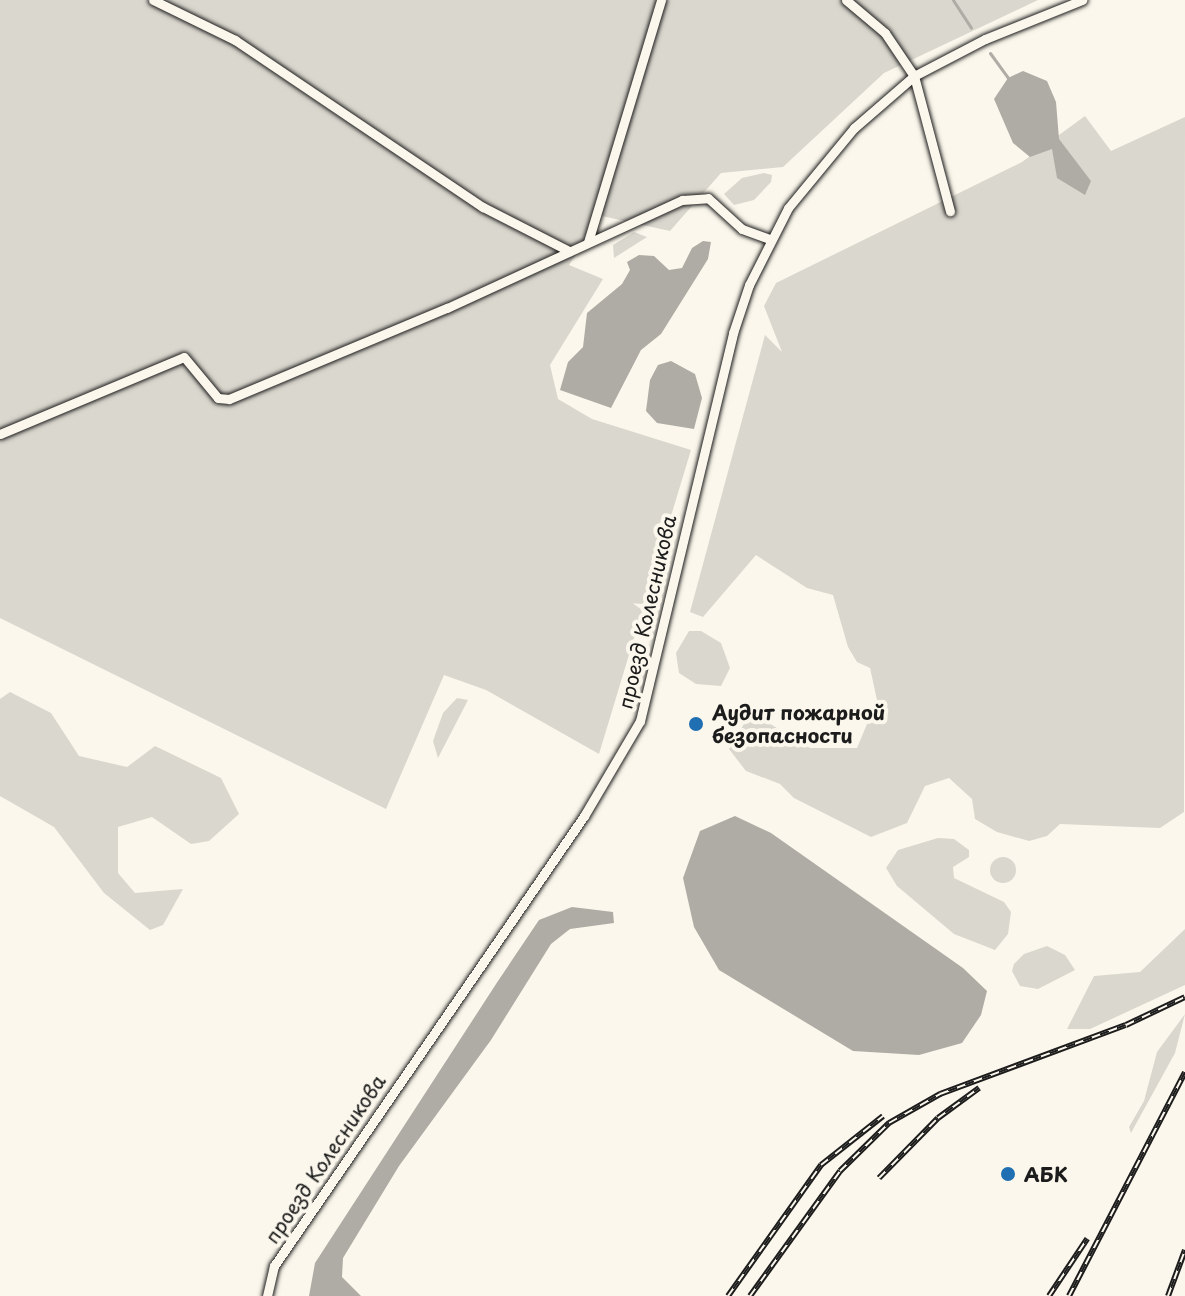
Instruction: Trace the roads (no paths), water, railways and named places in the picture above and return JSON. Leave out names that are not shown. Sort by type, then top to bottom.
[{"type":"street","points":[[153,0],[235,40],[483,207],[569,251]]},
{"type":"street","points":[[588,242],[661,0]]},
{"type":"street","points":[[846,0],[885,33],[914,76],[950,211]]},
{"type":"street","name":"проезд Колесникова","points":[[267,1296],[274,1266],[584,816],[640,721],[733,333],[770,239],[835,148],[914,76],[985,39],[1082,0]]},
{"type":"street","points":[[0,434],[184,357],[218,398],[229,399],[682,200],[708,198],[742,229],[770,239]]},
{"type":"waterway","points":[[953,0],[971,28]]},
{"type":"waterway","points":[[990,53],[1008,78]]},
{"type":"railway","points":[[750,1296],[840,1171],[889,1123],[940,1094],[1126,1025],[1185,997]]},
{"type":"railway","points":[[1069,1296],[1185,1072]]},
{"type":"railway","points":[[879,1178],[938,1118],[979,1088]]},
{"type":"railway","points":[[728,1296],[821,1165],[883,1116]]},
{"type":"railway","points":[[1049,1296],[1087,1239]]},
{"type":"railway","points":[[1168,1296],[1185,1250]]},
{"type":"place","name":"Аудит пожарной безопасности","points":[[696,724]]},
{"type":"place","name":"АБК","points":[[1008,1174]]}]
